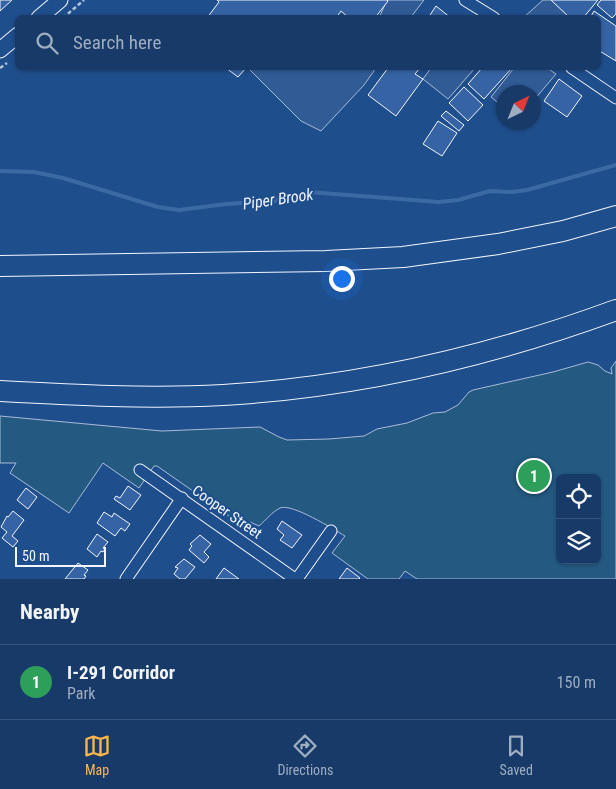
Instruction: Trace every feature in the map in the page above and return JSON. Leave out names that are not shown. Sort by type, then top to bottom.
[{"type":"highway","points":[[0,266],[326,261],[403,257],[507,243],[563,231],[616,216]]},
{"type":"highway","points":[[0,392],[164,396],[249,393],[318,386],[414,370],[470,357],[531,339],[616,310]]},
{"type":"street","points":[[42,15],[60,0]]},
{"type":"street","points":[[465,0],[489,15]]},
{"type":"street","points":[[0,50],[15,38]]},
{"type":"street","points":[[575,70],[616,98]]},
{"type":"street","name":"Cooper Street","points":[[140,470],[296,579]]},
{"type":"street","points":[[126,579],[182,498]]},
{"type":"street","points":[[296,579],[331,531]]},
{"type":"path","points":[[66,15],[84,0]]},
{"type":"shaded area","points":[[387,0],[424,0],[413,15],[380,15]]},
{"type":"shaded area","points":[[543,0],[551,0],[568,15],[526,15]]},
{"type":"shaded area","points":[[250,70],[375,70],[364,85],[321,131],[301,121]]},
{"type":"shaded area","points":[[430,70],[473,70],[448,99],[423,79]]},
{"type":"shaded area","points":[[512,70],[550,70],[556,74],[541,92],[541,85],[501,85]]},
{"type":"shaded area","points":[[496,91],[496,101],[491,97]]},
{"type":"shaded area","points":[[616,361],[616,579],[417,579],[405,571],[399,579],[368,579],[332,553],[345,536],[294,509],[280,508],[259,526],[250,522],[246,528],[157,466],[154,466],[139,488],[103,463],[69,513],[10,473],[16,463],[0,463],[0,416],[162,431],[260,427],[287,440],[329,439],[364,436],[377,429],[407,423],[433,413],[445,412],[458,405],[473,390],[588,362],[598,365],[612,374],[611,368]]},
{"type":"building","points":[[0,0],[12,0],[0,11]]},
{"type":"building","points":[[217,0],[388,1],[377,15],[346,15],[341,11],[338,15],[209,15],[219,2]]},
{"type":"building","points":[[551,0],[598,0],[586,15],[567,15]]},
{"type":"building","points":[[601,0],[616,0],[616,14],[612,18],[597,5]]},
{"type":"building","points":[[436,6],[447,15],[430,15]]},
{"type":"building","points":[[594,11],[600,15],[592,15]]},
{"type":"building","points":[[601,16],[616,26],[616,61],[601,52]]},
{"type":"building","points":[[229,70],[244,70],[238,77]]},
{"type":"building","points":[[387,70],[418,70],[415,74],[423,79],[396,116],[368,95]]},
{"type":"building","points":[[480,70],[510,70],[496,85],[484,99],[468,84]]},
{"type":"building","points":[[559,79],[582,96],[567,117],[544,101]]},
{"type":"building","points":[[464,87],[483,105],[468,121],[449,103]]},
{"type":"building","points":[[446,111],[464,125],[459,131],[441,116]]},
{"type":"building","points":[[438,121],[457,133],[442,156],[423,144]]},
{"type":"building","points":[[128,486],[141,495],[130,510],[114,499],[116,496],[120,498]]},
{"type":"building","points":[[26,488],[37,497],[28,509],[17,500]]},
{"type":"building","points":[[13,511],[24,520],[12,536],[18,541],[13,547],[2,538],[7,532],[1,527],[7,516]]},
{"type":"building","points":[[104,512],[112,517],[114,513],[130,524],[125,531],[121,528],[115,536],[97,523]]},
{"type":"building","points":[[282,521],[302,535],[292,548],[280,540],[284,535],[277,529]]},
{"type":"building","points":[[97,534],[108,542],[103,548],[105,549],[103,552],[101,551],[97,557],[87,549]]},
{"type":"building","points":[[200,535],[211,544],[204,552],[209,557],[204,563],[189,550],[192,546],[190,544]]},
{"type":"building","points":[[184,559],[195,567],[185,579],[180,579],[174,574],[178,568],[175,567]]},
{"type":"building","points":[[78,563],[88,570],[84,575],[86,576],[84,579],[65,579]]},
{"type":"building","points":[[224,568],[239,579],[216,579]]},
{"type":"building","points":[[347,568],[360,578],[339,579]]},
{"type":"waterway","name":"Piper Brook","points":[[0,171],[34,172],[63,178],[158,207],[179,210],[226,204],[274,201],[309,192],[439,202],[458,200],[490,191],[512,192],[527,190],[616,165]]},
{"type":"place","name":"I-291 Corridor","points":[[534,476]]}]
